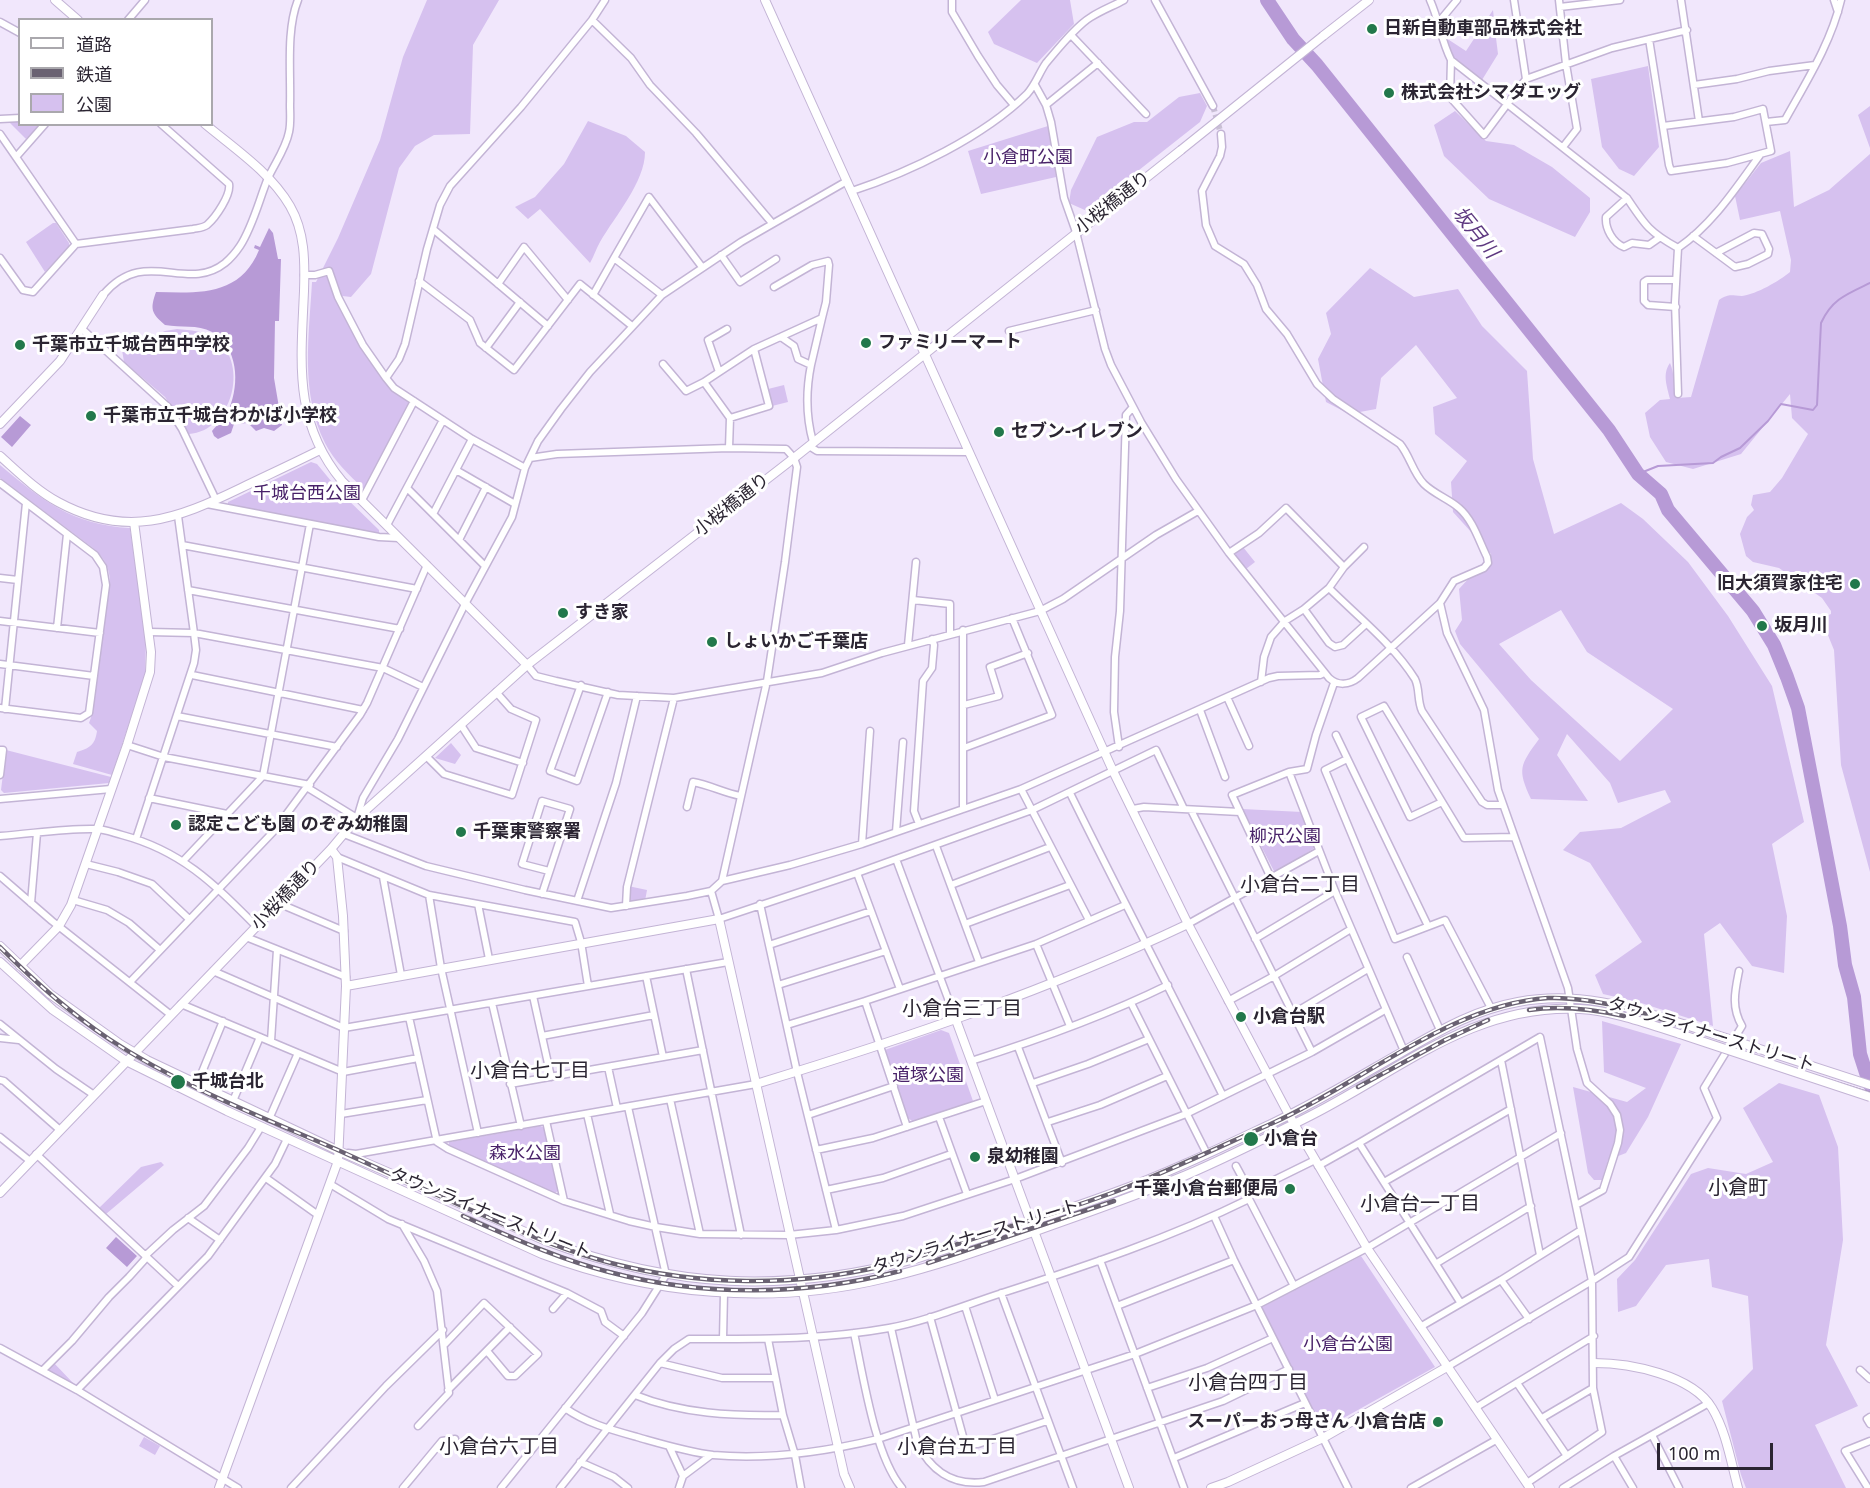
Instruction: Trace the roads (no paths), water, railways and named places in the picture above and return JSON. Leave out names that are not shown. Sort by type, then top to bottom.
[{"type":"street","points":[[55,0],[76,18]]},
{"type":"street","points":[[0,424],[60,361],[114,282],[129,274],[144,271],[193,274],[210,271],[224,264],[242,244],[268,177],[289,133],[291,33],[294,10],[298,0]]},
{"type":"street","points":[[386,378],[399,359],[405,344],[433,229],[440,205],[450,186],[521,107],[592,20],[604,0]]},
{"type":"street","points":[[560,1488],[660,1363],[674,1349],[689,1340],[812,1338],[891,1328],[1051,1278],[1214,1216],[1250,1196],[1316,1163],[1359,1143],[1540,1037],[1592,1281],[1593,1388],[1602,1432],[1528,1486],[1367,1248],[1316,1163],[1188,924],[1113,771],[765,0]]},
{"type":"street","points":[[952,0],[952,12],[997,85],[1014,105]]},
{"type":"street","points":[[852,191],[881,182],[925,161],[998,119],[1035,85],[1043,67],[1090,17],[1124,0]]},
{"type":"street","points":[[1155,0],[1213,106]]},
{"type":"street","name":"小桜橋通り","points":[[0,1192],[331,849],[357,818],[527,665],[794,458],[1369,0]]},
{"type":"street","points":[[1430,0],[1440,36],[1451,60],[1450,97],[1484,135],[1526,80],[1612,48],[1687,30]]},
{"type":"street","points":[[1438,23],[1456,0]]},
{"type":"street","points":[[1514,0],[1526,80]]},
{"type":"street","points":[[1563,147],[1577,129],[1559,3],[1620,0]]},
{"type":"street","points":[[1681,0],[1699,121]]},
{"type":"street","points":[[1834,0],[1838,12]]},
{"type":"street","points":[[1766,122],[1785,120],[1832,30],[1841,0]]},
{"type":"street","points":[[130,18],[143,1]]},
{"type":"street","points":[[592,20],[631,58],[650,85],[719,159],[772,223]]},
{"type":"street","points":[[0,22],[18,32]]},
{"type":"street","points":[[1071,35],[1146,114]]},
{"type":"street","points":[[1649,39],[1663,126],[1671,171],[1727,163],[1771,151],[1763,109],[1734,117],[1663,126]]},
{"type":"street","points":[[1451,60],[1627,198],[1646,226],[1659,238],[1678,249]]},
{"type":"street","points":[[1046,105],[1098,63]]},
{"type":"street","points":[[1694,85],[1815,65]]},
{"type":"street","points":[[1035,85],[1046,105],[1057,151],[1064,198],[1076,232],[1108,357],[1133,407],[1176,479],[1229,553],[1324,673],[1334,682],[1347,684],[1440,603],[1454,581],[1484,568],[1488,563],[1487,557],[1467,516],[1458,507],[1425,485],[1416,474],[1408,454],[1400,444],[1333,399],[1317,384],[1287,334],[1266,309],[1257,285],[1244,264],[1215,246],[1206,225],[1202,191],[1220,156],[1221,134]]},
{"type":"street","points":[[0,119],[18,118]]},
{"type":"street","points":[[16,157],[43,126]]},
{"type":"street","points":[[0,258],[23,290],[33,292],[76,244],[202,227],[207,224],[227,198],[229,184],[163,126]]},
{"type":"street","points":[[207,126],[279,189],[292,208],[300,230],[304,246],[302,387],[311,428],[320,450],[336,474],[536,676],[608,692],[674,698],[822,673],[908,645],[1040,611],[1063,600],[1156,535],[1198,511]]},
{"type":"street","points":[[0,134],[76,244]]},
{"type":"street","points":[[1678,394],[1676,280],[1678,249],[1728,199],[1761,154]]},
{"type":"street","points":[[127,745],[164,757],[309,786],[357,818],[363,798],[398,739],[465,603],[512,517],[525,468],[538,441],[590,372],[662,295],[772,223],[847,181]]},
{"type":"street","points":[[593,295],[649,197],[702,267]]},
{"type":"street","points":[[1627,198],[1606,217],[1605,224],[1617,244],[1624,247],[1632,243],[1649,245],[1659,238]]},
{"type":"street","points":[[433,229],[548,326]]},
{"type":"street","points":[[1693,236],[1716,253],[1735,267],[1748,264],[1768,254],[1769,249],[1762,234],[1754,233],[1716,253]]},
{"type":"street","points":[[498,284],[524,247],[568,300]]},
{"type":"street","points":[[721,255],[740,282],[776,259]]},
{"type":"street","points":[[614,258],[662,295]]},
{"type":"street","points":[[774,287],[812,265],[828,261],[826,302],[807,387],[811,444],[817,451],[969,452]]},
{"type":"street","points":[[304,275],[329,271],[338,297],[359,338],[394,388],[472,439],[525,468]]},
{"type":"street","points":[[1676,280],[1647,280],[1644,282],[1644,301],[1648,305],[1676,307]]},
{"type":"street","points":[[419,281],[470,320],[480,343],[514,370],[580,284],[632,326]]},
{"type":"street","points":[[486,348],[520,303]]},
{"type":"street","points":[[1009,331],[1096,310]]},
{"type":"street","points":[[663,364],[686,391],[704,382],[754,349],[822,318]]},
{"type":"street","points":[[81,328],[168,407],[182,429],[216,500]]},
{"type":"street","points":[[719,372],[708,340],[727,329]]},
{"type":"street","points":[[781,337],[795,346],[798,359],[811,365]]},
{"type":"street","points":[[730,418],[769,406],[754,349]]},
{"type":"street","points":[[704,382],[730,418],[729,448]]},
{"type":"street","points":[[362,500],[414,401]]},
{"type":"street","points":[[1119,747],[1114,712],[1122,560],[1126,415],[1133,407]]},
{"type":"street","points":[[387,525],[442,420]]},
{"type":"street","points":[[433,514],[472,439]]},
{"type":"street","points":[[530,458],[557,454],[729,448],[786,449],[794,458],[797,467],[766,681],[722,881]]},
{"type":"street","points":[[0,456],[39,489],[59,502],[98,517],[134,522],[178,516],[320,450]]},
{"type":"street","points":[[456,470],[515,504]]},
{"type":"street","points":[[0,483],[95,555],[103,567],[106,585],[89,714],[86,717],[2,708],[9,666],[26,503]]},
{"type":"street","points":[[459,540],[486,487]]},
{"type":"street","points":[[406,488],[485,566]]},
{"type":"street","points":[[207,504],[379,537],[400,538]]},
{"type":"street","points":[[1229,553],[1259,533],[1286,508],[1344,567]]},
{"type":"street","points":[[136,839],[192,675],[196,650],[178,516]]},
{"type":"street","points":[[20,966],[65,920],[127,745],[150,672],[149,632],[134,522]]},
{"type":"street","points":[[184,860],[263,776],[310,524]]},
{"type":"street","points":[[57,628],[67,534]]},
{"type":"street","points":[[182,545],[417,589]]},
{"type":"street","points":[[1261,682],[1264,657],[1271,637],[1285,621],[1305,609],[1329,588],[1344,567],[1364,547]]},
{"type":"street","points":[[908,645],[916,562]]},
{"type":"street","points":[[130,982],[274,831],[337,747],[363,710],[427,565]]},
{"type":"street","points":[[0,578],[18,580]]},
{"type":"street","points":[[1329,588],[1390,648],[1416,681],[1422,711],[1482,802],[1487,805],[1503,805]]},
{"type":"street","points":[[188,591],[400,630]]},
{"type":"street","points":[[913,600],[950,604],[950,634]]},
{"type":"street","points":[[1440,603],[1447,633],[1484,710],[1498,790],[1570,998],[1577,1049],[1587,1083],[1610,1104],[1617,1115],[1620,1130],[1603,1190],[1576,1204]]},
{"type":"street","points":[[1305,609],[1329,643],[1335,647],[1343,645],[1365,624]]},
{"type":"street","points":[[964,748],[1052,715],[1012,618]]},
{"type":"street","points":[[0,621],[100,633]]},
{"type":"street","points":[[963,630],[963,809]]},
{"type":"street","points":[[149,632],[194,633],[383,668],[423,687]]},
{"type":"street","points":[[919,824],[914,811],[923,681],[933,668],[932,639]]},
{"type":"street","points":[[964,705],[999,696],[990,668],[1028,653]]},
{"type":"street","points":[[0,664],[94,676]]},
{"type":"street","points":[[344,834],[426,866],[611,908],[626,906],[711,891],[722,881],[790,865],[862,844],[1021,789],[1261,682],[1278,676],[1324,673]]},
{"type":"street","points":[[192,675],[363,710]]},
{"type":"street","points":[[1271,878],[1232,795],[1289,772],[1307,769],[1334,682]]},
{"type":"street","points":[[581,685],[550,771],[577,781],[608,692]]},
{"type":"street","points":[[426,756],[444,774],[512,795],[536,720],[511,710],[496,692]]},
{"type":"street","points":[[577,901],[616,783],[637,696]]},
{"type":"street","points":[[1227,697],[1249,746]]},
{"type":"street","points":[[626,906],[627,887],[674,698]]},
{"type":"street","points":[[1442,802],[1410,817],[1361,717],[1384,705],[1464,838],[1514,837]]},
{"type":"street","points":[[1200,710],[1225,777]]},
{"type":"street","points":[[177,716],[337,747]]},
{"type":"street","points":[[461,724],[476,748],[523,763]]},
{"type":"street","points":[[862,844],[870,731]]},
{"type":"street","points":[[1336,735],[1428,926]]},
{"type":"street","points":[[896,832],[903,742]]},
{"type":"street","points":[[0,750],[3,750],[0,775]]},
{"type":"street","points":[[346,986],[718,919],[896,860],[1032,810],[1156,750],[1294,1013],[1312,1052]]},
{"type":"street","points":[[1347,759],[1325,770],[1395,939],[1444,920],[1491,1008]]},
{"type":"street","points":[[1289,772],[1318,851],[1404,1051]]},
{"type":"street","points":[[687,807],[693,782],[741,796]]},
{"type":"street","points":[[0,799],[111,789]]},
{"type":"street","points":[[1021,789],[1089,920]]},
{"type":"street","points":[[1070,793],[1223,1096]]},
{"type":"street","points":[[149,798],[227,814]]},
{"type":"street","points":[[542,894],[570,809],[542,801],[522,864],[549,871]]},
{"type":"street","points":[[1132,809],[1144,807],[1240,812]]},
{"type":"street","points":[[0,836],[98,829],[136,839],[164,849],[184,860],[256,926]]},
{"type":"street","points":[[31,903],[37,833]]},
{"type":"street","points":[[936,846],[979,962]]},
{"type":"street","points":[[951,885],[1050,847]]},
{"type":"street","points":[[219,1488],[338,1161],[346,977],[344,931],[336,857],[331,849]]},
{"type":"street","points":[[339,1151],[356,1154],[437,1142],[756,1084],[797,1072],[956,1020],[1053,984],[1188,924],[1318,851]]},
{"type":"street","points":[[336,857],[429,895],[574,922],[581,942],[588,986]]},
{"type":"street","points":[[896,860],[1129,1488]]},
{"type":"street","points":[[86,864],[152,884],[189,919]]},
{"type":"street","points":[[857,873],[900,989]]},
{"type":"street","points":[[0,876],[171,1015]]},
{"type":"street","points":[[383,877],[401,975]]},
{"type":"street","points":[[965,924],[1070,885]]},
{"type":"street","points":[[711,891],[812,1338],[844,1474],[850,1488]]},
{"type":"street","points":[[1255,939],[1335,891]]},
{"type":"street","points":[[429,895],[441,968],[478,1133]]},
{"type":"street","points":[[73,900],[107,910],[129,923],[160,950]]},
{"type":"street","points":[[278,903],[344,931]]},
{"type":"street","points":[[477,904],[489,959]]},
{"type":"street","points":[[760,904],[786,1025],[836,1230]]},
{"type":"street","points":[[786,1025],[1036,944],[1125,904]]},
{"type":"street","points":[[769,945],[871,911]]},
{"type":"street","points":[[1228,1001],[1274,976],[1351,928]]},
{"type":"street","points":[[246,937],[346,977]]},
{"type":"street","points":[[1036,944],[1070,1026]]},
{"type":"street","name":"タウンライナーストリート","points":[[0,946],[64,1004],[134,1053],[269,1119],[546,1241],[612,1263],[666,1275],[713,1281],[800,1281],[883,1268],[1114,1193],[1207,1154],[1289,1115],[1458,1020],[1491,1008],[1528,1000],[1570,998],[1628,1007],[1870,1085]]},
{"type":"street","points":[[271,1041],[277,950]]},
{"type":"street","points":[[778,985],[886,951]]},
{"type":"street","points":[[1407,957],[1440,1030]]},
{"type":"street","name":"タウンライナーストリート","points":[[0,962],[53,1010],[126,1061],[261,1127],[542,1254],[609,1276],[659,1287],[724,1293],[802,1290],[885,1279],[1034,1231],[1185,1175],[1294,1124],[1471,1028],[1520,1012],[1572,1009],[1623,1017],[1870,1096]]},
{"type":"street","points":[[213,971],[344,1028],[728,962]]},
{"type":"street","points":[[686,969],[741,1235]]},
{"type":"street","points":[[1294,1013],[1368,969]]},
{"type":"street","points":[[1210,1488],[1229,1485],[1323,1438],[1529,1319],[1629,1257],[1717,1118],[1704,1088],[1742,1026],[1734,1008],[1739,971]]},
{"type":"street","points":[[646,976],[663,1058]]},
{"type":"street","points":[[971,1061],[1018,1047],[1131,1003],[1168,985]]},
{"type":"street","points":[[532,996],[551,1077]]},
{"type":"street","points":[[865,1001],[907,1127]]},
{"type":"street","points":[[492,1003],[521,1126]]},
{"type":"street","points":[[1131,1003],[1207,1154]]},
{"type":"street","points":[[182,1004],[343,1072],[418,1058]]},
{"type":"street","points":[[409,1017],[437,1142],[448,1149],[564,1201],[656,1227],[700,1234],[789,1235],[836,1230],[903,1216],[1062,1163],[1186,1114],[1312,1052],[1385,1010]]},
{"type":"street","points":[[542,1036],[654,1015]]},
{"type":"street","points":[[223,1021],[198,1082],[229,1100],[260,1037]]},
{"type":"street","points":[[0,1024],[93,1095]]},
{"type":"street","points":[[0,1038],[19,1040]]},
{"type":"street","points":[[1033,1083],[1149,1040]]},
{"type":"street","points":[[1018,1047],[1062,1163]]},
{"type":"street","points":[[510,1084],[703,1050]]},
{"type":"street","points":[[269,1119],[298,1053]]},
{"type":"street","points":[[1501,1060],[1540,1255]]},
{"type":"street","points":[[608,1067],[617,1108]]},
{"type":"street","points":[[1048,1122],[1100,1104],[1167,1076]]},
{"type":"street","points":[[0,1080],[60,1130]]},
{"type":"street","points":[[808,1115],[894,1086]]},
{"type":"street","points":[[670,1099],[700,1234]]},
{"type":"street","points":[[341,1114],[427,1100]]},
{"type":"street","points":[[816,1150],[856,1142],[986,1101]]},
{"type":"street","points":[[501,1488],[642,1313],[666,1275],[628,1107]]},
{"type":"street","points":[[1384,1182],[1511,1109]]},
{"type":"street","points":[[587,1114],[610,1214]]},
{"type":"street","points":[[939,1117],[967,1194]]},
{"type":"street","points":[[546,1121],[564,1201]]},
{"type":"street","points":[[42,1371],[72,1341],[146,1256],[204,1206],[261,1127]]},
{"type":"street","points":[[565,1408],[576,1416],[609,1429],[712,1455],[795,1455],[878,1438],[1135,1354],[1257,1305],[1367,1248],[1561,1133]]},
{"type":"street","points":[[0,1137],[30,1161]]},
{"type":"street","points":[[77,1390],[208,1256],[266,1178],[287,1138]]},
{"type":"street","points":[[1359,1143],[1460,1302]]},
{"type":"street","points":[[36,1154],[178,1286]]},
{"type":"street","points":[[826,1190],[883,1178],[951,1155]]},
{"type":"street","points":[[1236,1166],[1294,1286]]},
{"type":"street","points":[[266,1178],[318,1215]]},
{"type":"street","points":[[330,1184],[388,1219],[567,1293],[601,1311],[605,1322],[624,1336]]},
{"type":"street","points":[[1437,1263],[1531,1206]]},
{"type":"street","points":[[1214,1216],[1348,1488]]},
{"type":"street","points":[[188,1218],[220,1240]]},
{"type":"street","points":[[402,1224],[432,1276],[437,1291],[445,1344],[449,1394],[418,1426]]},
{"type":"street","points":[[1420,1327],[1581,1230]]},
{"type":"street","points":[[1100,1260],[1184,1488]]},
{"type":"street","points":[[1117,1306],[1234,1260]]},
{"type":"street","points":[[1501,1280],[1529,1319]]},
{"type":"street","points":[[553,1309],[567,1293]]},
{"type":"street","points":[[723,1340],[724,1293]]},
{"type":"street","points":[[1001,1293],[1073,1488]]},
{"type":"street","points":[[445,1344],[484,1303],[538,1354],[515,1376],[508,1376],[487,1351]]},
{"type":"street","points":[[965,1305],[995,1400]]},
{"type":"street","points":[[930,1317],[964,1440],[971,1444],[978,1444],[1047,1421]]},
{"type":"street","points":[[448,1390],[510,1327]]},
{"type":"street","points":[[891,1328],[917,1442],[924,1457],[959,1485],[984,1482],[1159,1424],[1223,1401],[1289,1369]]},
{"type":"street","points":[[291,1488],[386,1386],[443,1330]]},
{"type":"street","points":[[854,1333],[878,1438],[890,1472],[902,1488]]},
{"type":"street","points":[[1475,1408],[1594,1336]]},
{"type":"street","points":[[1147,1388],[1207,1368],[1273,1338]]},
{"type":"street","points":[[768,1340],[801,1488]]},
{"type":"street","points":[[0,1348],[77,1390],[238,1488]]},
{"type":"street","points":[[660,1363],[722,1378],[776,1378]]},
{"type":"street","points":[[1594,1363],[1616,1363],[1655,1371],[1679,1382],[1709,1403],[1719,1422],[1738,1488]]},
{"type":"street","points":[[1860,1370],[1870,1379]]},
{"type":"street","points":[[1517,1383],[1567,1456]]},
{"type":"street","points":[[1542,1418],[1593,1388]]},
{"type":"street","points":[[635,1395],[666,1406],[691,1411],[744,1416],[783,1415]]},
{"type":"street","points":[[1174,1458],[1305,1403]]},
{"type":"street","points":[[1563,1488],[1614,1456],[1709,1403]]},
{"type":"street","points":[[1870,1417],[1867,1419],[1870,1424]]},
{"type":"street","points":[[1652,1435],[1679,1488]]},
{"type":"street","points":[[403,1488],[441,1441],[455,1439]]},
{"type":"street","points":[[1411,1488],[1496,1440]]},
{"type":"street","points":[[1868,1488],[1845,1451],[1870,1441]]},
{"type":"street","points":[[669,1446],[683,1476]]},
{"type":"street","points":[[679,1488],[683,1476],[712,1455]]},
{"type":"street","points":[[1614,1456],[1632,1488]]},
{"type":"street","points":[[580,1462],[614,1477],[628,1488]]},
{"type":"waterway","name":"坂月川","points":[[1267,0],[1293,39],[1317,65],[1609,430],[1638,474],[1661,494],[1668,510],[1753,611],[1774,645],[1798,708],[1840,926],[1845,965],[1854,997],[1860,1054],[1870,1085]]},
{"type":"waterway","points":[[1638,474],[1658,466],[1713,463],[1740,448],[1768,421],[1781,404],[1813,410],[1817,405],[1821,323],[1835,303],[1847,294],[1870,283]]},
{"type":"tunnel","points":[[1213,106],[1221,134]]},
{"type":"railway","points":[[0,947],[52,996],[109,1039],[164,1072],[222,1100],[560,1247],[644,1271],[712,1280],[815,1278],[883,1266],[928,1254],[1085,1203],[1153,1176],[1275,1122],[1442,1030],[1477,1014],[1512,1003],[1558,998],[1588,1000],[1627,1008],[1870,1085]]},
{"type":"railway","points":[[1529,1010],[1576,1008],[1624,1016]]},
{"type":"railway","points":[[1358,1087],[1445,1040],[1488,1020]]},
{"type":"railway","points":[[1813,1076],[1870,1094]]},
{"type":"railway","points":[[928,1263],[1114,1201]]},
{"type":"railway","points":[[463,1216],[571,1261],[609,1272],[681,1286],[754,1290],[791,1289],[828,1285],[900,1271]]},
{"type":"place","name":"日新自動車部品株式会社","points":[[1372,29]]},
{"type":"place","name":"株式会社シマダエッグ","points":[[1389,93]]},
{"type":"place","name":"ファミリーマート","points":[[866,343]]},
{"type":"place","name":"千葉市立千城台西中学校","points":[[20,345]]},
{"type":"place","name":"千葉市立千城台わかば小学校","points":[[91,416]]},
{"type":"place","name":"セブン-イレブン","points":[[999,432]]},
{"type":"place","name":"旧大須賀家住宅","points":[[1855,584]]},
{"type":"place","name":"すき家","points":[[563,613]]},
{"type":"place","name":"坂月川","points":[[1762,626]]},
{"type":"place","name":"しょいかご千葉店","points":[[712,642]]},
{"type":"place","name":"認定こども園 のぞみ幼稚園","points":[[176,825]]},
{"type":"place","name":"千葉東警察署","points":[[461,832]]},
{"type":"place","name":"小倉台駅","points":[[1241,1017]]},
{"type":"place","name":"千城台北","points":[[178,1082]]},
{"type":"place","name":"小倉台","points":[[1251,1139]]},
{"type":"place","name":"泉幼稚園","points":[[975,1157]]},
{"type":"place","name":"千葉小倉台郵便局","points":[[1290,1189]]},
{"type":"place","name":"スーパーおっ母さん 小倉台店","points":[[1438,1422]]},
{"type":"district","name":"小倉台二丁目","points":[[1300,885]]},
{"type":"district","name":"小倉台三丁目","points":[[962,1009]]},
{"type":"district","name":"小倉台七丁目","points":[[530,1071]]},
{"type":"district","name":"小倉町","points":[[1738,1188]]},
{"type":"district","name":"小倉台一丁目","points":[[1420,1204]]},
{"type":"district","name":"小倉台四丁目","points":[[1248,1383]]},
{"type":"district","name":"小倉台六丁目","points":[[499,1447]]},
{"type":"district","name":"小倉台五丁目","points":[[957,1447]]},
{"type":"park label","name":"小倉町公園","points":[[1028,158]]},
{"type":"park label","name":"千城台西公園","points":[[307,494]]},
{"type":"park label","name":"柳沢公園","points":[[1285,837]]},
{"type":"park label","name":"道塚公園","points":[[928,1076]]},
{"type":"park label","name":"森水公園","points":[[525,1154]]},
{"type":"park label","name":"小倉台公園","points":[[1348,1345]]}]
